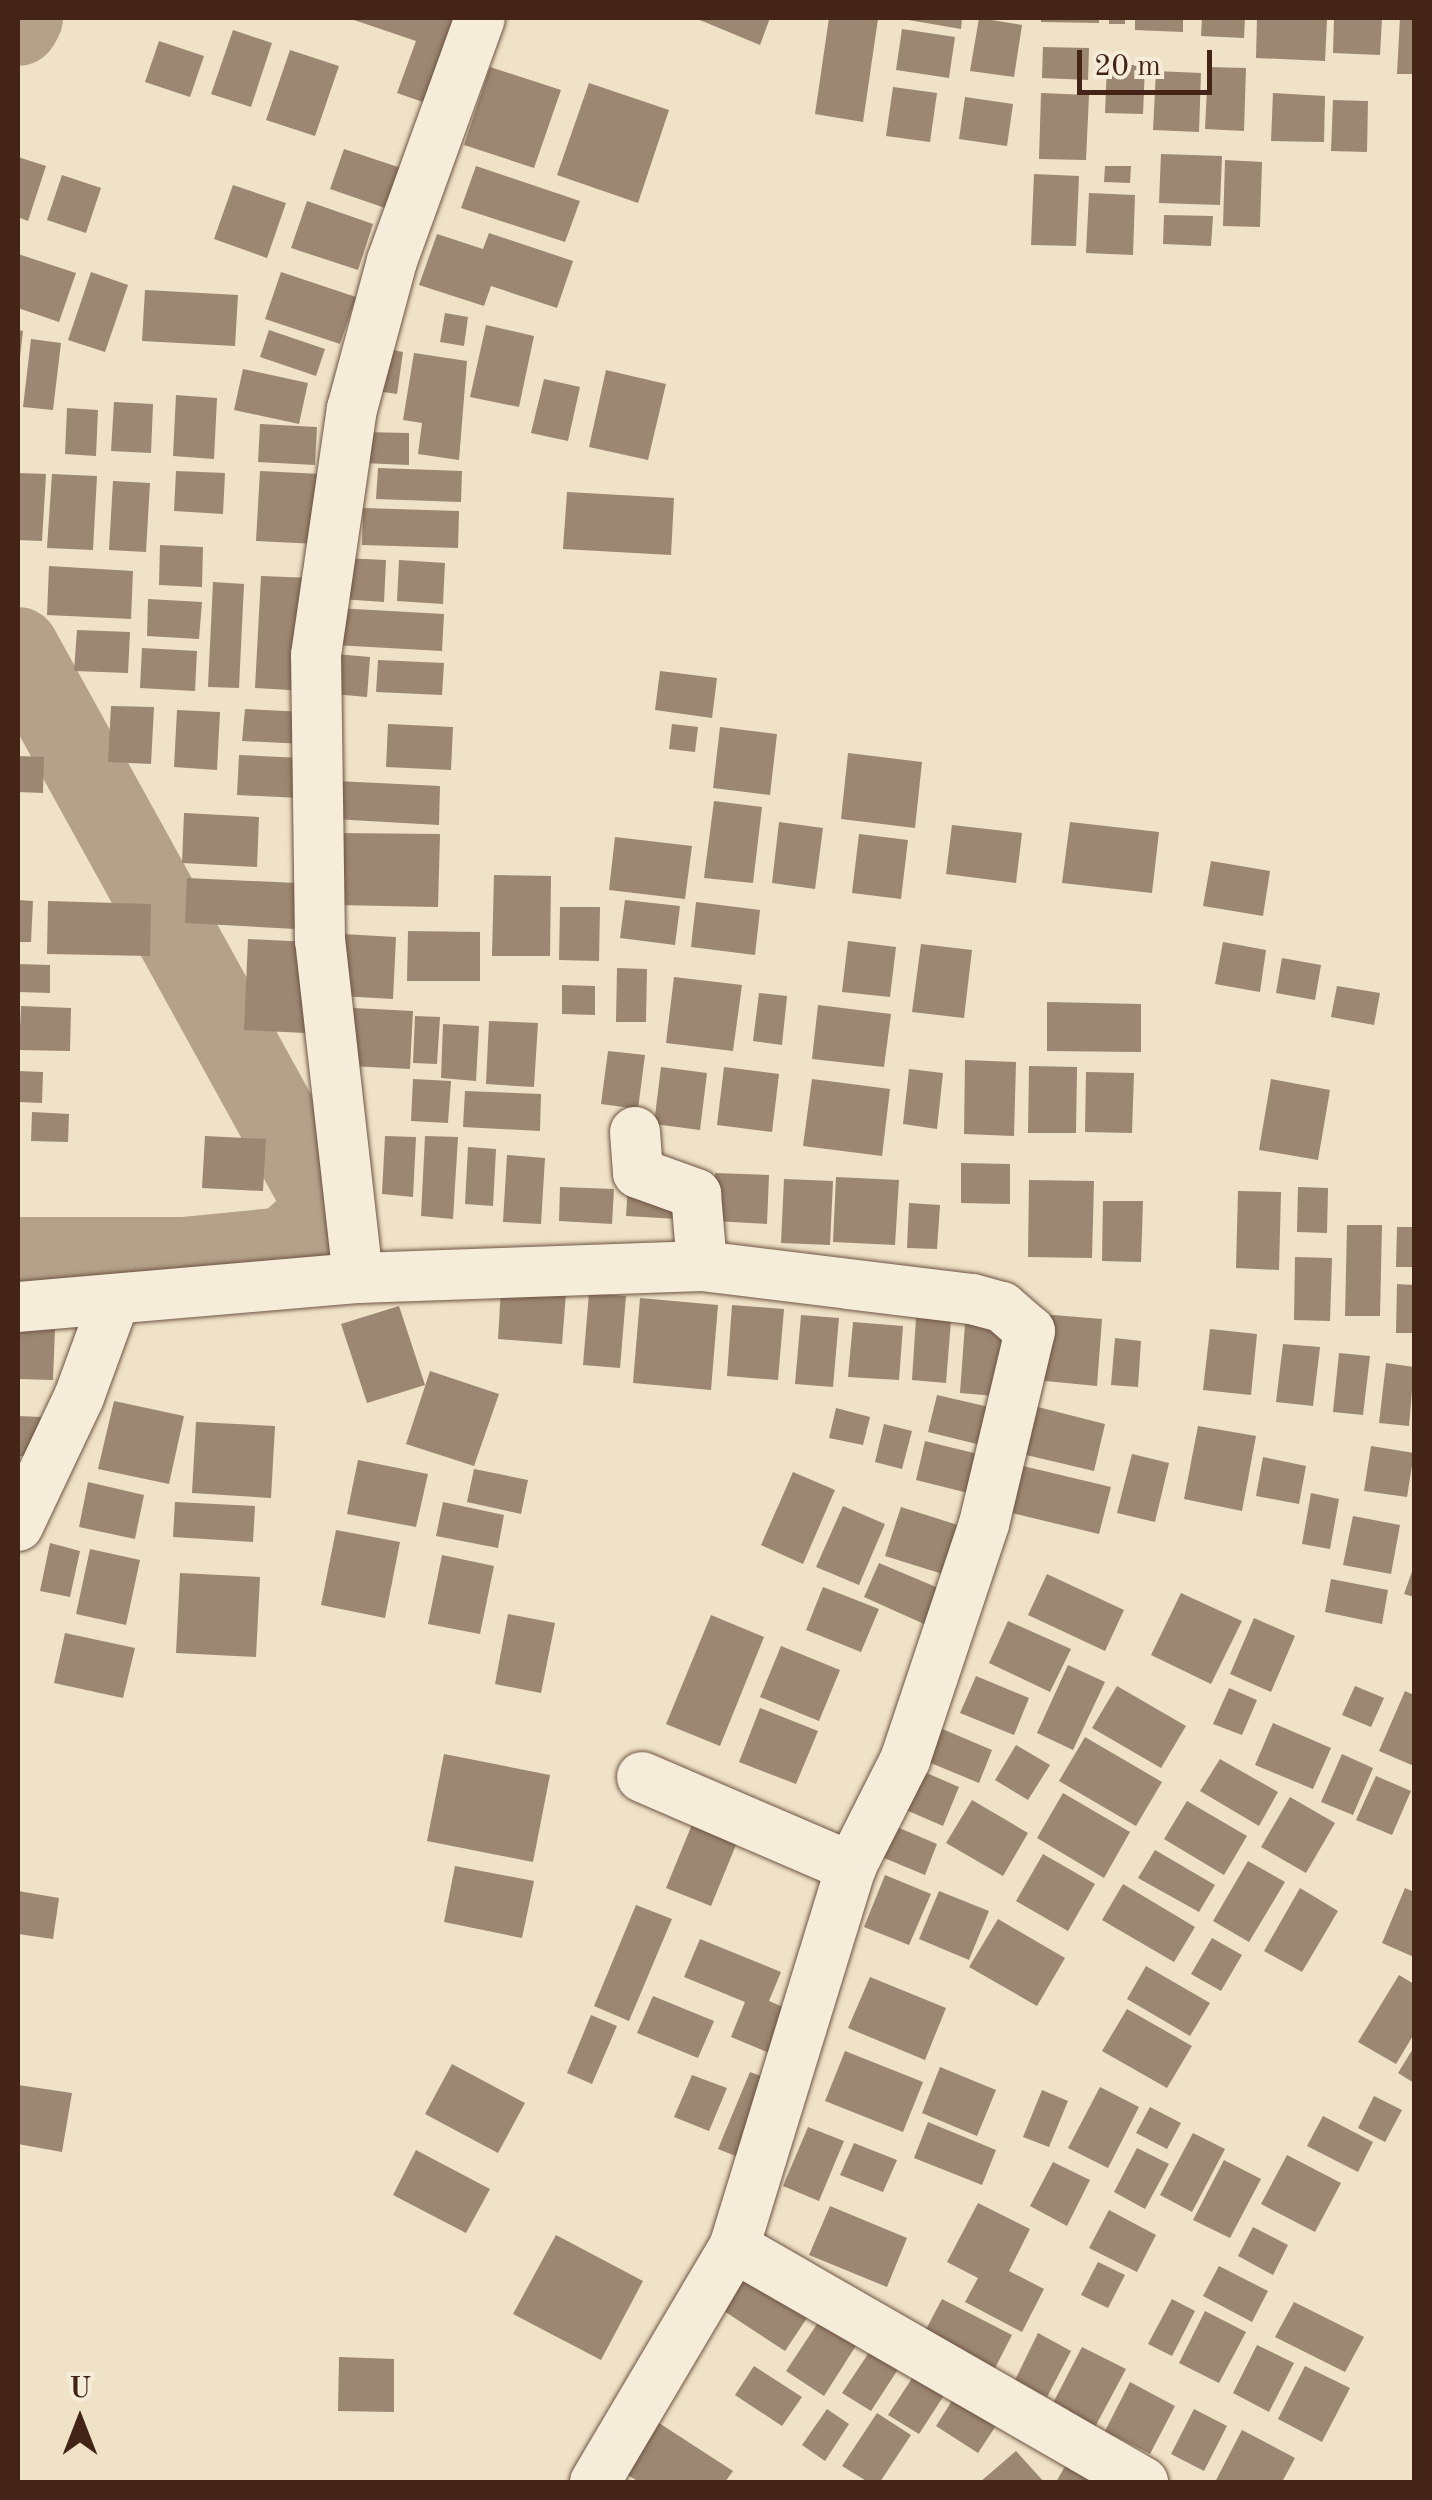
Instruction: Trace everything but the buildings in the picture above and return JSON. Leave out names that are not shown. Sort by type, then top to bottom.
[{"type":"street","points":[[358,1278],[320,942],[316,655],[352,409],[392,261],[480,18]]},
{"type":"street","points":[[635,1132],[638,1172],[696,1194],[702,1266]]},
{"type":"street","points":[[18,1307],[113,1304],[358,1278],[702,1266],[972,1299],[1002,1307],[1030,1331],[978,1542],[905,1760],[851,1867],[734,2248],[595,2482]]},
{"type":"street","points":[[18,1526],[79,1397],[113,1304]]},
{"type":"street","points":[[642,1778],[851,1867]]},
{"type":"street","points":[[734,2248],[1142,2482]]},
{"type":"waterway","points":[[18,25],[22,18]]},
{"type":"waterway","points":[[18,648],[328,1210],[285,1248],[183,1258],[18,1258]]}]
